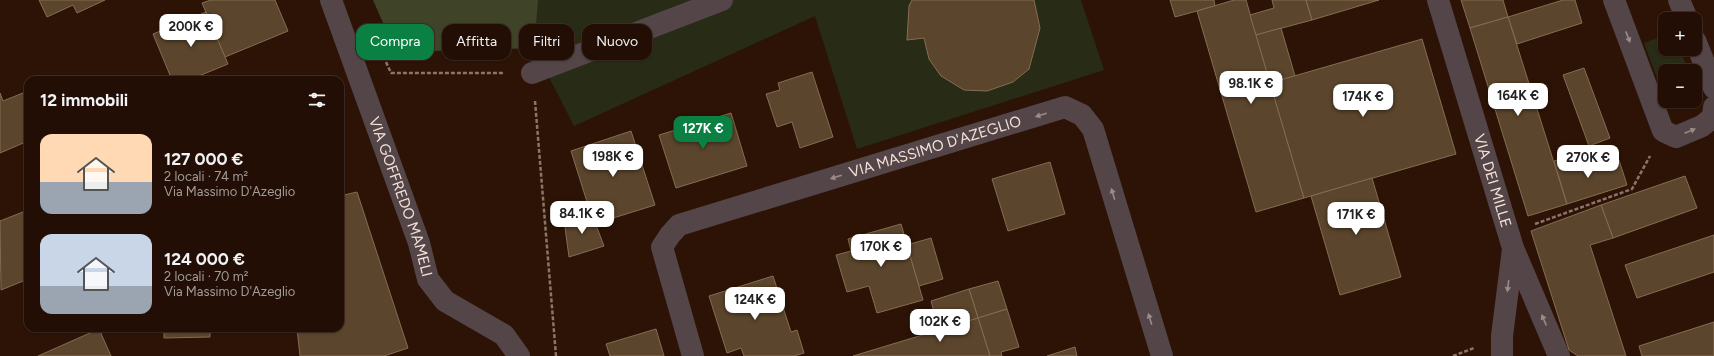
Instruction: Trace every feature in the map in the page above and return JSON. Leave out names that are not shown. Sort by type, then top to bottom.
[{"type":"street","name":"VIA GOFFREDO MAMELI","points":[[332,0],[420,243],[428,279],[445,301],[504,335],[519,356]]},
{"type":"street","points":[[532,73],[722,0]]},
{"type":"street","name":"VIA DEI MILLE","points":[[1438,0],[1511,241],[1559,356]]},
{"type":"street","points":[[1614,0],[1663,130],[1676,137],[1702,126],[1713,117],[1714,107]]},
{"type":"street","points":[[1679,0],[1684,12]]},
{"type":"street","points":[[1701,56],[1714,88]]},
{"type":"street","name":"VIA MASSIMO D'AZEGLIO","points":[[693,356],[662,247],[679,225],[1065,107],[1082,115],[1093,129],[1162,356]]},
{"type":"street","name":"VIA DEI MILLE","points":[[1502,356],[1502,336],[1511,241]]},
{"type":"path","points":[[385,60],[391,74],[532,73],[556,356]]},
{"type":"path","points":[[1511,241],[1632,189],[1663,130]]},
{"type":"green space","points":[[373,0],[1081,0],[1104,70],[857,149],[815,16],[574,126],[540,60],[574,60],[574,24],[519,24],[519,48],[511,49],[511,24],[442,24],[442,51],[434,51],[434,24],[384,24]]},
{"type":"green space","points":[[373,0],[538,0],[536,24],[519,24],[519,48],[511,49],[511,24],[442,24],[442,51],[434,51],[434,24],[384,24]]},
{"type":"green space","points":[[1658,38],[1658,56],[1683,56],[1685,64],[1658,64],[1658,81],[1644,43]]},
{"type":"building","points":[[39,0],[105,0],[77,13],[73,5],[47,17]]},
{"type":"building","points":[[211,0],[275,0],[288,31],[225,57],[202,3]]},
{"type":"building","points":[[912,0],[1034,0],[1040,28],[1029,69],[1013,82],[987,91],[964,90],[941,76],[929,59],[924,38],[907,40],[909,6]]},
{"type":"building","points":[[1170,0],[1214,0],[1215,6],[1175,17]]},
{"type":"building","points":[[1234,0],[1246,0],[1304,198],[1256,212],[1197,11]]},
{"type":"building","points":[[1272,0],[1306,0],[1312,20],[1256,35],[1250,15],[1274,8]]},
{"type":"building","points":[[1306,0],[1379,0],[1312,20]]},
{"type":"building","points":[[1461,0],[1503,0],[1508,17],[1470,28]]},
{"type":"building","points":[[1563,0],[1575,0],[1582,23],[1517,44],[1508,17]]},
{"type":"building","points":[[206,12],[228,64],[199,76],[170,76],[153,34]]},
{"type":"building","points":[[1508,17],[1567,204],[1528,216],[1470,28]]},
{"type":"building","points":[[1281,28],[1295,76],[1270,83],[1256,35]]},
{"type":"building","points":[[1422,39],[1456,154],[1304,198],[1270,83]]},
{"type":"building","points":[[1584,68],[1610,138],[1589,146],[1563,75]]},
{"type":"building","points":[[812,72],[833,137],[800,148],[792,122],[777,127],[766,94],[780,90],[778,83]]},
{"type":"building","points":[[0,93],[3,101],[24,93],[24,143],[0,153]]},
{"type":"building","points":[[731,113],[747,166],[676,188],[659,135]]},
{"type":"building","points":[[631,131],[655,205],[594,224],[571,151]]},
{"type":"building","points":[[1577,154],[1583,171],[1619,160],[1627,185],[1567,204],[1554,161]]},
{"type":"building","points":[[1050,162],[1065,214],[1008,231],[992,179]]},
{"type":"building","points":[[1685,176],[1697,208],[1613,238],[1601,205]]},
{"type":"building","points":[[1372,178],[1401,277],[1340,295],[1311,196]]},
{"type":"building","points":[[357,192],[408,348],[384,356],[300,356],[297,332],[344,332],[344,195]]},
{"type":"building","points":[[1601,205],[1613,238],[1590,245],[1626,356],[1578,356],[1569,350],[1531,231]]},
{"type":"building","points":[[24,212],[24,281],[1,290],[0,221]]},
{"type":"building","points":[[591,212],[604,246],[569,257],[564,220]]},
{"type":"building","points":[[901,224],[923,300],[877,313],[869,286],[847,292],[836,255],[851,251],[848,239]]},
{"type":"building","points":[[1714,235],[1714,272],[1637,298],[1625,265]]},
{"type":"building","points":[[931,238],[943,279],[919,286],[907,245]]},
{"type":"building","points":[[773,276],[791,332],[797,330],[804,353],[794,356],[744,356],[741,348],[727,353],[709,296]]},
{"type":"building","points":[[998,281],[1007,309],[978,318],[969,289]]},
{"type":"building","points":[[969,289],[978,318],[939,330],[931,301]]},
{"type":"building","points":[[1007,309],[1019,347],[1001,352],[1002,356],[990,356],[978,318]]},
{"type":"building","points":[[978,318],[990,356],[853,356],[939,330]]},
{"type":"building","points":[[1714,322],[1714,356],[1642,356],[1639,346]]},
{"type":"building","points":[[656,329],[664,356],[610,356],[606,344]]},
{"type":"building","points":[[92,332],[100,332],[111,356],[38,356]]},
{"type":"building","points":[[164,332],[210,332],[210,337],[164,338]]},
{"type":"building","points":[[1075,347],[1077,356],[1047,356]]}]
